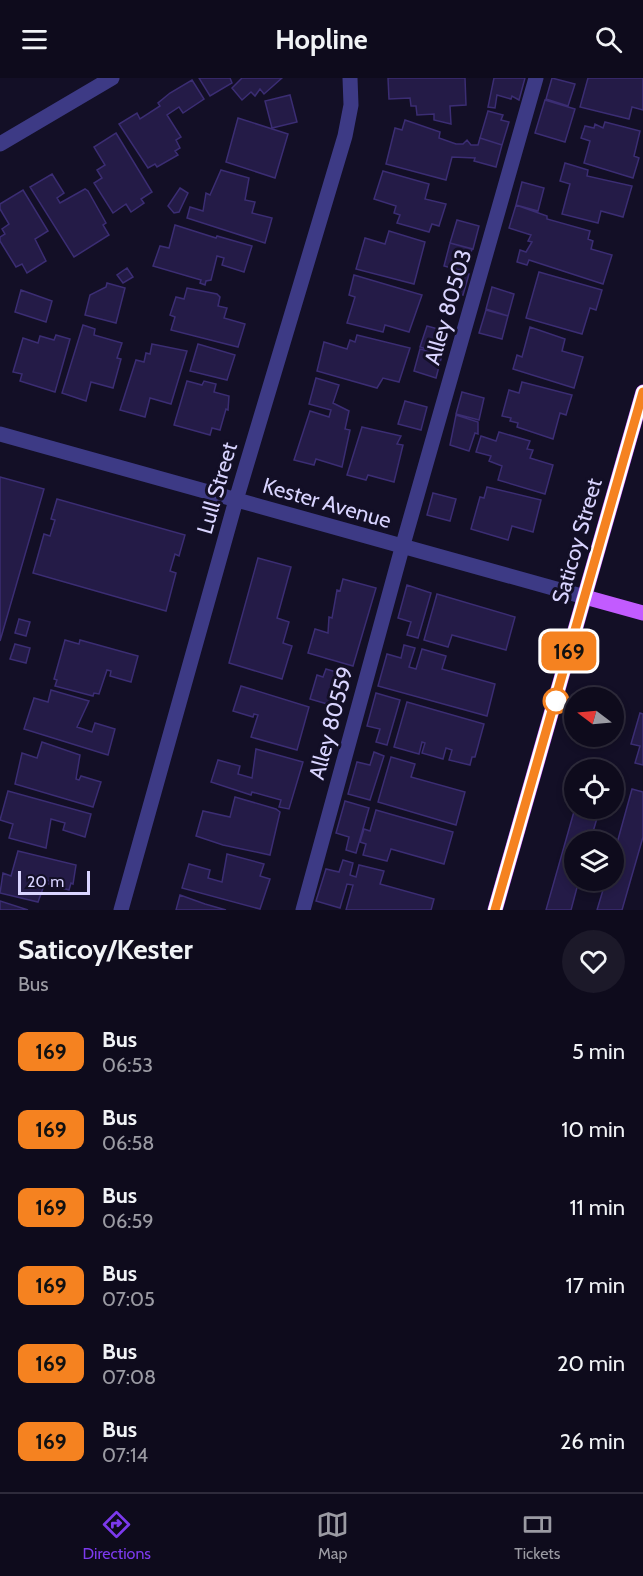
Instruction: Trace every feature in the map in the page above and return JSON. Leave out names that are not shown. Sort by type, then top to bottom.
[{"type":"main road","name":"Saticoy Street","points":[[495,910],[585,597],[639,423],[643,392]]},
{"type":"main road","name":"Kester Avenue","points":[[585,597],[643,613]]},
{"type":"street","points":[[0,144],[112,78]]},
{"type":"street","name":"Lull Street","points":[[121,910],[236,500],[345,136],[351,105],[350,78]]},
{"type":"street","name":"Alley 80503","points":[[402,548],[536,78]]},
{"type":"street","name":"Kester Avenue","points":[[0,434],[402,548],[585,597]]},
{"type":"street","name":"Alley 80559","points":[[303,910],[402,548]]},
{"type":"building","points":[[199,78],[230,78],[232,83],[210,96]]},
{"type":"building","points":[[242,78],[282,78],[264,94],[260,89],[255,96],[251,92],[242,100],[232,88]]},
{"type":"building","points":[[388,78],[465,78],[466,105],[450,106],[451,124],[434,120],[434,114],[417,115],[416,106],[411,106],[410,98],[389,99]]},
{"type":"building","points":[[494,78],[525,78],[519,100],[512,96],[511,99],[497,95],[495,108],[488,107]]},
{"type":"building","points":[[552,78],[575,84],[568,106],[546,99]]},
{"type":"building","points":[[588,78],[643,78],[643,110],[632,107],[629,119],[580,107]]},
{"type":"building","points":[[192,80],[204,99],[183,113],[179,107],[167,115],[181,137],[176,140],[180,148],[175,151],[178,155],[157,167],[155,164],[148,168],[119,124],[137,113],[140,119],[160,106],[158,103],[170,93]]},
{"type":"building","points":[[290,95],[297,122],[272,128],[265,101]]},
{"type":"building","points":[[545,100],[575,109],[565,142],[535,133]]},
{"type":"building","points":[[488,111],[503,115],[501,120],[509,122],[502,145],[480,138]]},
{"type":"building","points":[[238,118],[288,134],[275,178],[226,162]]},
{"type":"building","points":[[405,120],[440,132],[439,138],[456,144],[463,144],[467,140],[471,145],[478,145],[480,138],[502,145],[496,167],[474,161],[475,158],[452,157],[446,180],[386,164],[395,128],[402,130]]},
{"type":"building","points":[[605,122],[640,131],[634,156],[639,158],[633,178],[584,163],[590,141],[581,138],[585,126],[594,128],[595,124],[603,128]]},
{"type":"building","points":[[116,133],[152,192],[141,199],[144,203],[131,212],[126,204],[113,213],[94,183],[102,178],[97,170],[105,165],[94,147]]},
{"type":"building","points":[[565,163],[588,170],[587,176],[632,186],[623,217],[601,211],[598,223],[562,214],[570,184],[560,181]]},
{"type":"building","points":[[221,170],[249,178],[245,200],[255,202],[252,213],[272,218],[265,243],[187,218],[190,207],[203,211],[206,193],[210,195]]},
{"type":"building","points":[[383,171],[429,184],[425,199],[446,204],[439,226],[432,224],[429,232],[397,223],[400,215],[394,213],[396,206],[374,199]]},
{"type":"building","points":[[52,174],[64,193],[57,198],[60,203],[85,189],[106,223],[103,225],[109,235],[74,257],[30,187]]},
{"type":"building","points":[[522,182],[544,188],[538,211],[516,205]]},
{"type":"building","points":[[180,188],[188,193],[179,212],[174,213],[168,206]]},
{"type":"building","points":[[23,190],[48,231],[35,239],[46,261],[27,273],[22,264],[16,267],[0,241],[0,237],[5,234],[2,229],[9,224],[0,209],[0,204]]},
{"type":"building","points":[[516,205],[547,216],[547,219],[590,231],[588,239],[593,241],[591,249],[612,255],[603,284],[529,260],[527,265],[517,262],[520,250],[526,252],[532,242],[528,241],[531,235],[509,228]]},
{"type":"building","points":[[457,220],[479,226],[473,249],[450,243]]},
{"type":"building","points":[[175,225],[252,246],[244,272],[222,265],[224,258],[217,256],[211,280],[206,281],[205,285],[200,283],[201,280],[153,266],[160,246],[169,248]]},
{"type":"building","points":[[389,231],[425,242],[414,284],[356,269],[365,238],[385,244]]},
{"type":"building","points":[[450,243],[472,249],[466,272],[444,266]]},
{"type":"building","points":[[127,268],[133,277],[123,283],[117,275]]},
{"type":"building","points":[[453,270],[469,274],[463,295],[448,291]]},
{"type":"building","points":[[539,272],[602,290],[596,310],[590,308],[582,334],[526,318]]},
{"type":"building","points":[[354,275],[422,295],[409,332],[385,325],[383,332],[347,323],[355,297],[349,295]]},
{"type":"building","points":[[107,283],[125,288],[116,323],[85,315],[90,295],[106,287]]},
{"type":"building","points":[[492,287],[514,294],[508,316],[486,309]]},
{"type":"building","points":[[187,288],[217,294],[220,297],[218,306],[227,308],[224,318],[245,324],[238,347],[171,330],[175,317],[170,315],[176,297],[184,299]]},
{"type":"building","points":[[21,290],[52,301],[46,322],[15,312]]},
{"type":"building","points":[[486,310],[508,316],[502,339],[479,333]]},
{"type":"building","points":[[83,325],[95,329],[94,335],[122,343],[117,358],[121,359],[113,388],[91,382],[86,401],[62,393]]},
{"type":"building","points":[[427,326],[449,332],[443,354],[420,347]]},
{"type":"building","points":[[530,327],[565,339],[562,351],[583,357],[574,388],[513,369],[517,355],[522,357]]},
{"type":"building","points":[[56,335],[70,339],[55,392],[20,381],[22,374],[13,372],[23,338],[38,343],[40,336],[54,340]]},
{"type":"building","points":[[357,335],[410,348],[399,382],[383,378],[377,388],[317,371],[324,342],[347,349],[350,340],[355,342]]},
{"type":"building","points":[[152,344],[187,351],[171,404],[150,398],[145,417],[120,410],[136,360],[144,362],[146,353],[150,354]]},
{"type":"building","points":[[198,344],[235,355],[227,380],[190,371]]},
{"type":"building","points":[[420,349],[442,355],[436,378],[414,371]]},
{"type":"building","points":[[316,378],[339,385],[333,403],[349,411],[345,429],[350,430],[342,467],[316,459],[314,465],[294,460],[310,411],[329,417],[331,410],[309,404]]},
{"type":"building","points":[[187,381],[202,385],[204,381],[216,384],[214,392],[229,396],[228,410],[226,409],[220,430],[212,428],[210,435],[174,425]]},
{"type":"building","points":[[522,382],[572,395],[566,415],[560,413],[553,439],[517,427],[518,423],[502,416],[509,390],[519,393]]},
{"type":"building","points":[[462,392],[484,398],[479,420],[456,414]]},
{"type":"building","points":[[405,401],[427,407],[421,430],[398,424]]},
{"type":"building","points":[[456,415],[478,422],[478,434],[475,433],[469,451],[450,445]]},
{"type":"building","points":[[362,427],[401,436],[397,444],[403,445],[394,482],[368,475],[366,480],[347,475]]},
{"type":"building","points":[[499,432],[530,441],[527,449],[533,450],[530,458],[553,465],[545,494],[498,480],[502,466],[489,461],[491,456],[476,452],[481,436],[496,441]]},
{"type":"building","points":[[0,477],[44,489],[0,641]]},
{"type":"building","points":[[487,487],[541,500],[533,532],[512,526],[508,540],[471,529],[480,497],[484,498]]},
{"type":"building","points":[[433,493],[456,499],[450,521],[427,515]]},
{"type":"building","points":[[57,499],[185,535],[179,556],[175,554],[170,571],[176,573],[166,611],[33,573],[44,534],[50,536],[55,520],[51,519]]},
{"type":"building","points":[[258,558],[291,567],[277,618],[289,622],[283,643],[292,646],[282,679],[229,663]]},
{"type":"building","points":[[343,579],[376,588],[353,666],[308,653],[315,629],[328,633],[329,617],[332,618],[337,590],[340,591]]},
{"type":"building","points":[[407,585],[431,593],[418,638],[407,635],[411,622],[398,618]]},
{"type":"building","points":[[437,594],[515,617],[506,650],[452,635],[448,647],[424,640]]},
{"type":"building","points":[[19,619],[30,622],[26,636],[15,633]]},
{"type":"building","points":[[65,640],[79,644],[80,640],[138,656],[131,682],[110,676],[111,671],[107,670],[99,694],[94,693],[93,696],[55,686],[57,680],[54,679]]},
{"type":"building","points":[[15,644],[30,648],[26,663],[10,659]]},
{"type":"building","points":[[404,645],[415,648],[409,667],[416,669],[422,649],[446,656],[442,669],[495,684],[487,716],[378,686],[387,654],[401,658]]},
{"type":"building","points":[[326,669],[350,676],[341,708],[310,699],[317,675],[323,677]]},
{"type":"building","points":[[241,686],[309,707],[297,750],[251,737],[258,715],[254,714],[253,717],[233,711]]},
{"type":"building","points":[[51,690],[89,701],[77,727],[92,732],[95,723],[115,729],[108,755],[24,729],[34,698],[48,702]]},
{"type":"building","points":[[376,693],[400,700],[387,745],[376,742],[380,729],[367,726]]},
{"type":"building","points":[[407,702],[484,724],[475,757],[472,757],[470,765],[449,760],[452,750],[446,748],[443,759],[422,753],[425,743],[422,742],[419,754],[394,747]]},
{"type":"building","points":[[640,713],[643,714],[643,765],[635,763],[640,746],[631,744]]},
{"type":"building","points":[[42,742],[80,755],[76,779],[79,780],[81,776],[101,782],[93,807],[15,784],[22,753],[37,758]]},
{"type":"building","points":[[256,749],[303,762],[289,809],[279,807],[281,800],[252,792],[251,795],[211,782],[218,760],[240,766],[238,774],[252,778]]},
{"type":"building","points":[[374,752],[384,756],[370,800],[348,794],[357,762],[370,765]]},
{"type":"building","points":[[391,757],[415,764],[411,777],[465,792],[456,825],[378,802]]},
{"type":"building","points":[[632,789],[643,792],[643,837],[622,910],[597,910],[603,891],[624,891],[624,831],[620,831]]},
{"type":"building","points":[[8,791],[91,814],[85,837],[63,830],[65,823],[51,819],[46,848],[9,838],[13,824],[0,820]]},
{"type":"building","points":[[235,797],[280,812],[270,855],[223,845],[196,836],[203,811],[230,817]]},
{"type":"building","points":[[345,801],[369,808],[356,853],[346,850],[349,837],[336,833]]},
{"type":"building","points":[[376,810],[453,832],[444,864],[391,849],[387,861],[363,855],[366,844],[360,842],[364,829],[370,831]]},
{"type":"building","points":[[572,819],[597,819],[593,831],[568,831]]},
{"type":"building","points":[[564,847],[564,891],[576,891],[571,910],[546,910]]},
{"type":"building","points":[[18,851],[76,865],[73,884],[71,883],[69,890],[49,884],[50,881],[46,880],[38,902],[0,893],[3,873],[11,876]]},
{"type":"building","points":[[227,854],[264,864],[260,876],[270,879],[260,909],[182,888],[189,864],[210,870],[208,878],[222,882]]},
{"type":"building","points":[[343,860],[353,863],[350,875],[356,877],[359,865],[384,871],[380,884],[434,899],[431,910],[346,910],[353,885],[347,884],[340,908],[316,901],[326,869],[339,872]]},
{"type":"building","points":[[180,895],[205,904],[226,910],[176,910]]},
{"type":"building","points":[[0,901],[28,910],[0,910]]},
{"type":"bus line","name":"169","points":[[495,910],[643,392]]}]
